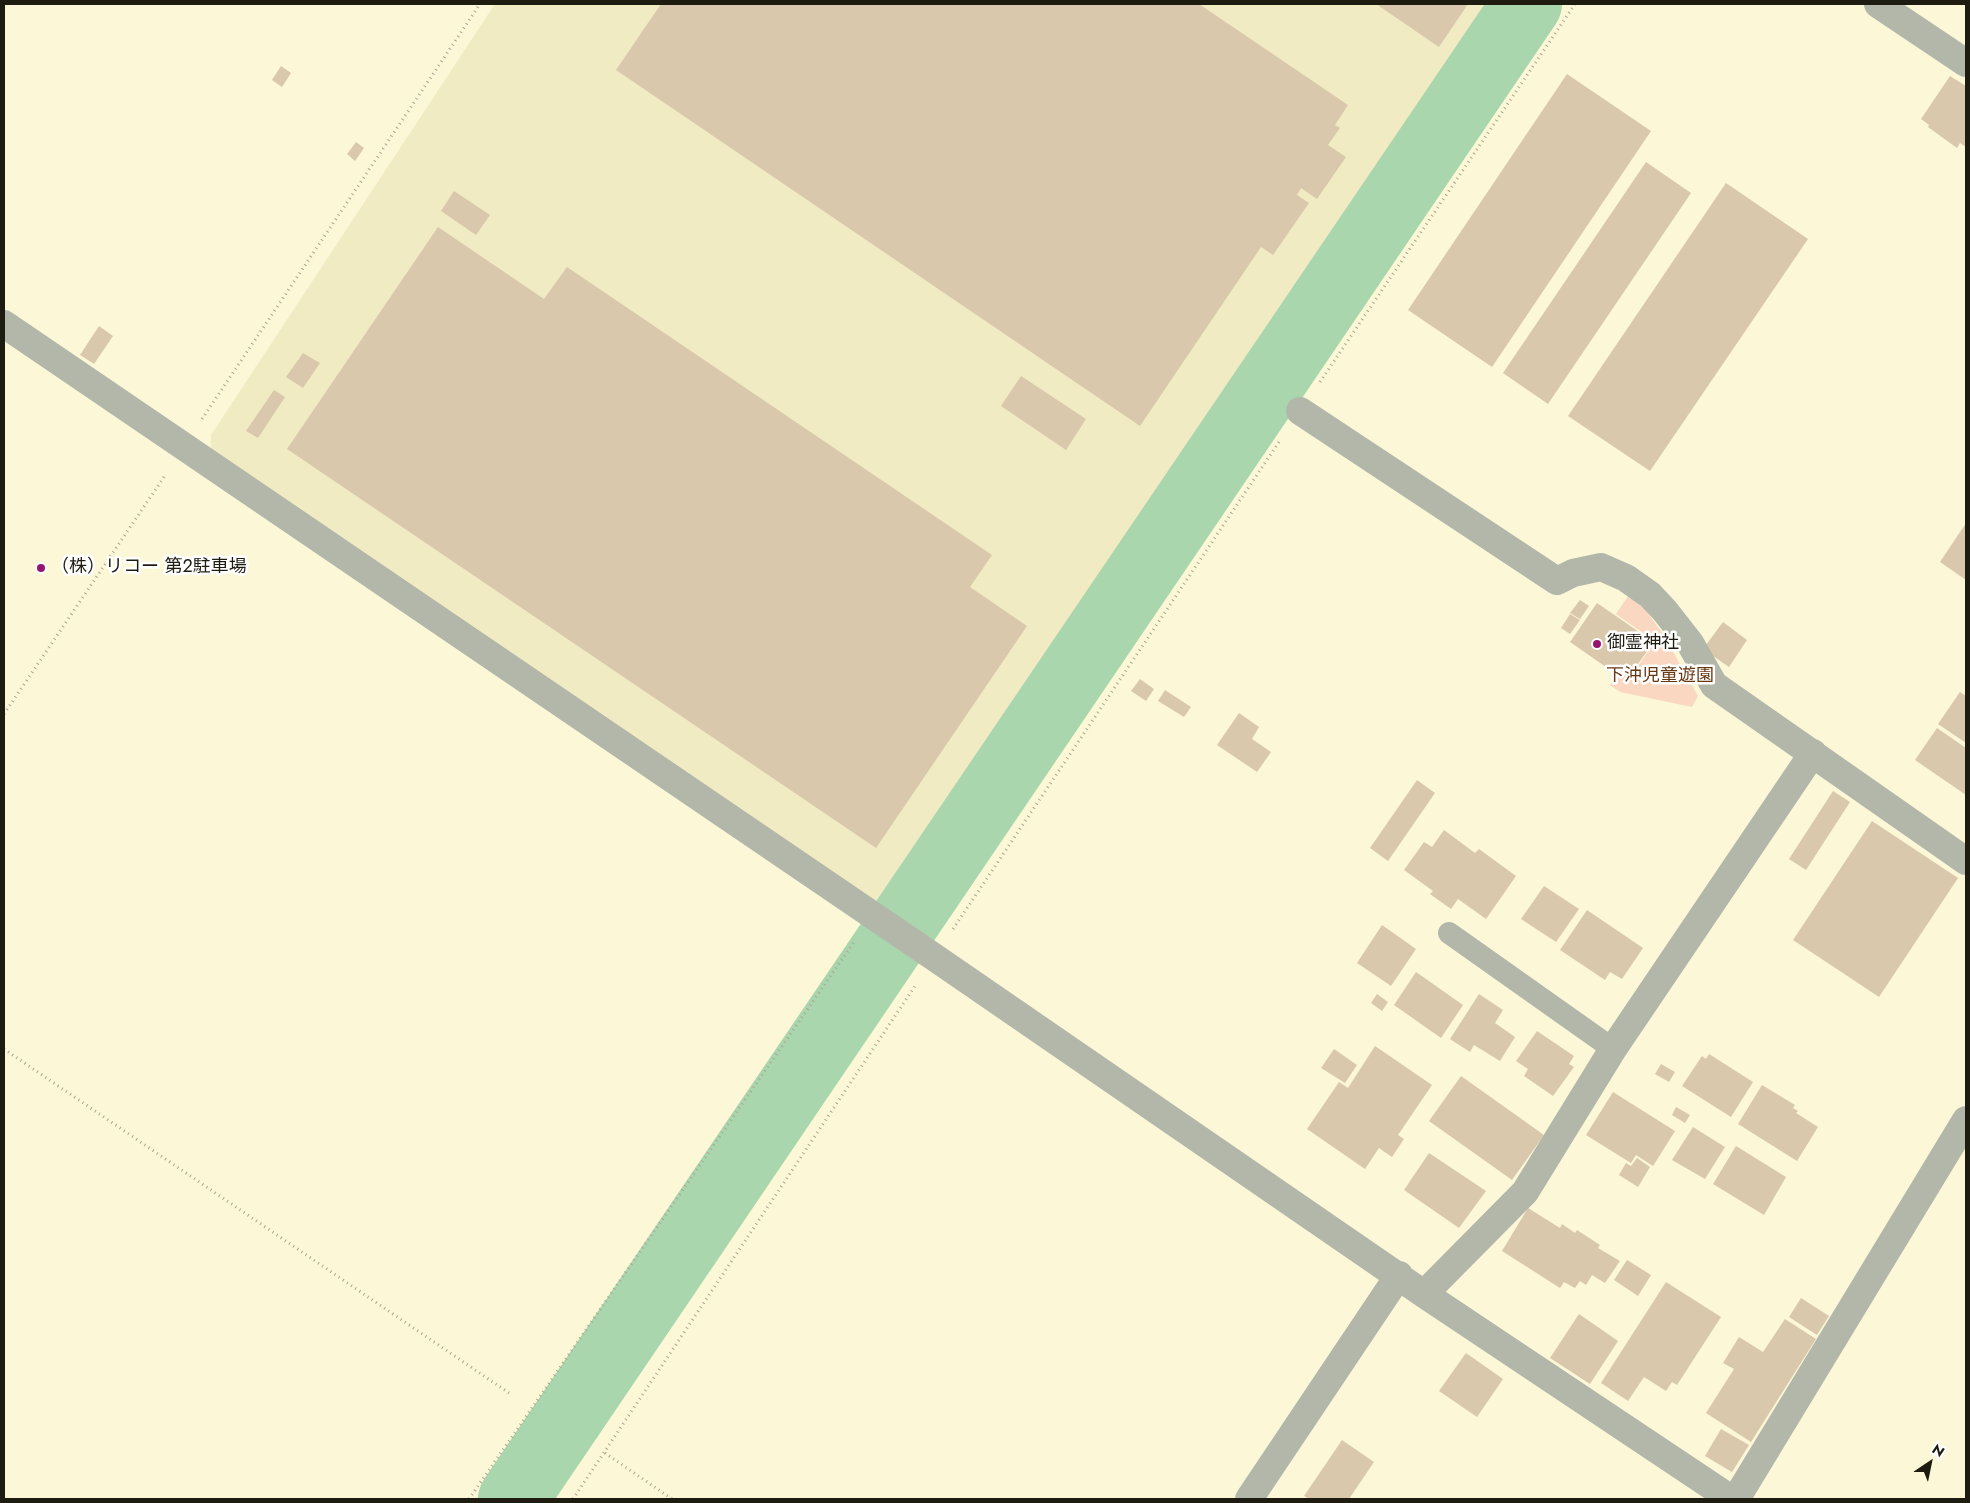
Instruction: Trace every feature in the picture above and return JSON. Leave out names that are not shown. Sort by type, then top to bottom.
[{"type":"street","points":[[1878,4],[1966,63]]},
{"type":"street","points":[[4,324],[928,953],[1424,1294],[1731,1499]]},
{"type":"street","points":[[1300,411],[1557,581],[1573,573],[1601,567],[1626,578],[1650,595],[1664,611],[1690,643],[1714,685],[1966,861]]},
{"type":"street","points":[[1424,1294],[1525,1192],[1613,1049],[1813,753]]},
{"type":"street","points":[[1736,1499],[1966,1120]]},
{"type":"street","points":[[1249,1499],[1399,1275]]},
{"type":"lane","points":[[1449,933],[1613,1049]]},
{"type":"path","points":[[4,714],[480,4]]},
{"type":"path","points":[[573,1499],[605,1453],[928,953],[1300,411],[1575,4]]},
{"type":"path","points":[[470,1499],[874,917]]},
{"type":"path","points":[[4,1049],[509,1394]]},
{"type":"path","points":[[605,1453],[672,1499]]},
{"type":"shaded area","points":[[495,4],[1560,4],[931,939],[211,449],[211,435]]},
{"type":"green space","name":"下沖児童遊園","points":[[1628,596],[1644,608],[1663,634],[1698,696],[1692,707],[1620,692],[1610,685],[1621,668],[1632,675],[1649,650],[1641,644],[1646,635],[1616,614]]},
{"type":"building","points":[[661,4],[1199,4],[1348,105],[1335,125],[1340,128],[1328,145],[1346,157],[1317,199],[1301,188],[1297,195],[1309,203],[1273,255],[1261,247],[1140,426],[616,70]]},
{"type":"building","points":[[1376,4],[1468,4],[1439,47]]},
{"type":"building","points":[[281,66],[291,73],[282,87],[272,80]]},
{"type":"building","points":[[1567,74],[1651,131],[1492,367],[1408,310]]},
{"type":"building","points":[[1950,76],[1966,86],[1966,147],[1960,143],[1957,148],[1928,127],[1929,125],[1921,119]]},
{"type":"building","points":[[356,142],[364,148],[355,161],[347,154]]},
{"type":"building","points":[[1646,162],[1691,193],[1548,404],[1503,373]]},
{"type":"building","points":[[1726,183],[1808,239],[1650,471],[1568,416]]},
{"type":"building","points":[[454,191],[490,215],[476,235],[441,211]]},
{"type":"building","points":[[438,227],[544,299],[567,267],[992,555],[970,587],[1027,626],[876,848],[287,449]]},
{"type":"building","points":[[99,326],[113,336],[94,364],[80,355]]},
{"type":"building","points":[[303,353],[320,363],[303,388],[286,377]]},
{"type":"building","points":[[1021,376],[1086,419],[1066,450],[1001,406]]},
{"type":"building","points":[[274,390],[285,397],[258,438],[246,431]]},
{"type":"building","points":[[1966,523],[1966,580],[1940,562]]},
{"type":"building","points":[[1580,600],[1589,606],[1580,619],[1570,613]]},
{"type":"building","points":[[1597,603],[1645,636],[1638,644],[1648,650],[1631,674],[1621,667],[1616,674],[1570,642]]},
{"type":"building","points":[[1570,614],[1580,620],[1570,634],[1561,628]]},
{"type":"building","points":[[1723,622],[1747,640],[1729,667],[1703,649]]},
{"type":"building","points":[[1140,679],[1154,689],[1146,701],[1131,691]]},
{"type":"building","points":[[1165,690],[1191,707],[1184,717],[1158,701]]},
{"type":"building","points":[[1960,692],[1966,696],[1966,743],[1938,724]]},
{"type":"building","points":[[1239,713],[1259,727],[1252,739],[1271,752],[1257,772],[1217,745]]},
{"type":"building","points":[[1937,728],[1966,748],[1966,795],[1915,760]]},
{"type":"building","points":[[1417,780],[1435,793],[1388,861],[1370,848]]},
{"type":"building","points":[[1833,791],[1850,802],[1806,870],[1789,859]]},
{"type":"building","points":[[1872,821],[1958,878],[1879,997],[1793,940]]},
{"type":"building","points":[[1444,830],[1475,853],[1479,849],[1516,876],[1486,919],[1458,899],[1451,909],[1430,894],[1433,891],[1404,870],[1424,842],[1432,847]]},
{"type":"building","points":[[1544,886],[1579,909],[1556,942],[1521,919]]},
{"type":"building","points":[[1587,910],[1643,948],[1622,979],[1610,972],[1605,980],[1560,950]]},
{"type":"building","points":[[1382,925],[1416,949],[1391,986],[1357,963]]},
{"type":"building","points":[[1416,972],[1463,1005],[1441,1038],[1394,1005]]},
{"type":"building","points":[[1377,994],[1388,1002],[1382,1011],[1371,1003]]},
{"type":"building","points":[[1479,994],[1503,1010],[1495,1023],[1515,1037],[1500,1061],[1474,1045],[1470,1052],[1450,1039]]},
{"type":"building","points":[[1537,1031],[1574,1056],[1569,1064],[1574,1067],[1553,1096],[1524,1076],[1528,1069],[1516,1061]]},
{"type":"building","points":[[1375,1046],[1432,1085],[1398,1135],[1404,1139],[1392,1157],[1379,1148],[1365,1169],[1307,1129],[1339,1082],[1348,1088]]},
{"type":"building","points":[[1334,1049],[1357,1065],[1345,1083],[1321,1068]]},
{"type":"building","points":[[1709,1054],[1753,1082],[1731,1117],[1682,1086],[1702,1056],[1706,1059]]},
{"type":"building","points":[[1661,1064],[1675,1072],[1669,1082],[1655,1074]]},
{"type":"building","points":[[1461,1076],[1544,1135],[1512,1180],[1429,1121]]},
{"type":"building","points":[[1762,1085],[1795,1105],[1793,1108],[1798,1111],[1796,1113],[1818,1127],[1797,1161],[1738,1124]]},
{"type":"building","points":[[1613,1092],[1675,1131],[1653,1166],[1636,1155],[1631,1163],[1586,1135]]},
{"type":"building","points":[[1676,1107],[1690,1115],[1685,1123],[1672,1115]]},
{"type":"building","points":[[1693,1127],[1725,1147],[1705,1179],[1672,1160]]},
{"type":"building","points":[[1736,1146],[1786,1177],[1764,1215],[1713,1184]]},
{"type":"building","points":[[1429,1153],[1486,1191],[1459,1228],[1404,1190]]},
{"type":"building","points":[[1637,1158],[1650,1167],[1638,1187],[1619,1175],[1626,1163],[1631,1166]]},
{"type":"building","points":[[1528,1208],[1560,1228],[1562,1224],[1575,1233],[1577,1230],[1600,1245],[1598,1248],[1620,1261],[1605,1283],[1592,1275],[1586,1285],[1580,1281],[1575,1288],[1564,1282],[1560,1288],[1502,1251]]},
{"type":"building","points":[[1627,1260],[1651,1275],[1638,1296],[1614,1280]]},
{"type":"building","points":[[1666,1282],[1721,1317],[1677,1385],[1672,1382],[1666,1391],[1644,1377],[1628,1401],[1601,1383]]},
{"type":"building","points":[[1801,1298],[1829,1316],[1817,1335],[1789,1317]]},
{"type":"building","points":[[1579,1314],[1618,1341],[1590,1384],[1550,1358]]},
{"type":"building","points":[[1785,1319],[1816,1339],[1751,1442],[1706,1413],[1734,1369],[1723,1363],[1739,1337],[1763,1352]]},
{"type":"building","points":[[1466,1353],[1503,1379],[1477,1417],[1439,1391]]},
{"type":"building","points":[[1721,1429],[1749,1445],[1732,1472],[1705,1456]]},
{"type":"building","points":[[1342,1440],[1374,1462],[1349,1499],[1309,1499],[1304,1496]]},
{"type":"waterway","points":[[513,1499],[1527,4]]},
{"type":"place","name":"（株）リコー 第2駐車場","points":[[41,568]]},
{"type":"place","name":"御霊神社","points":[[1597,644]]}]
